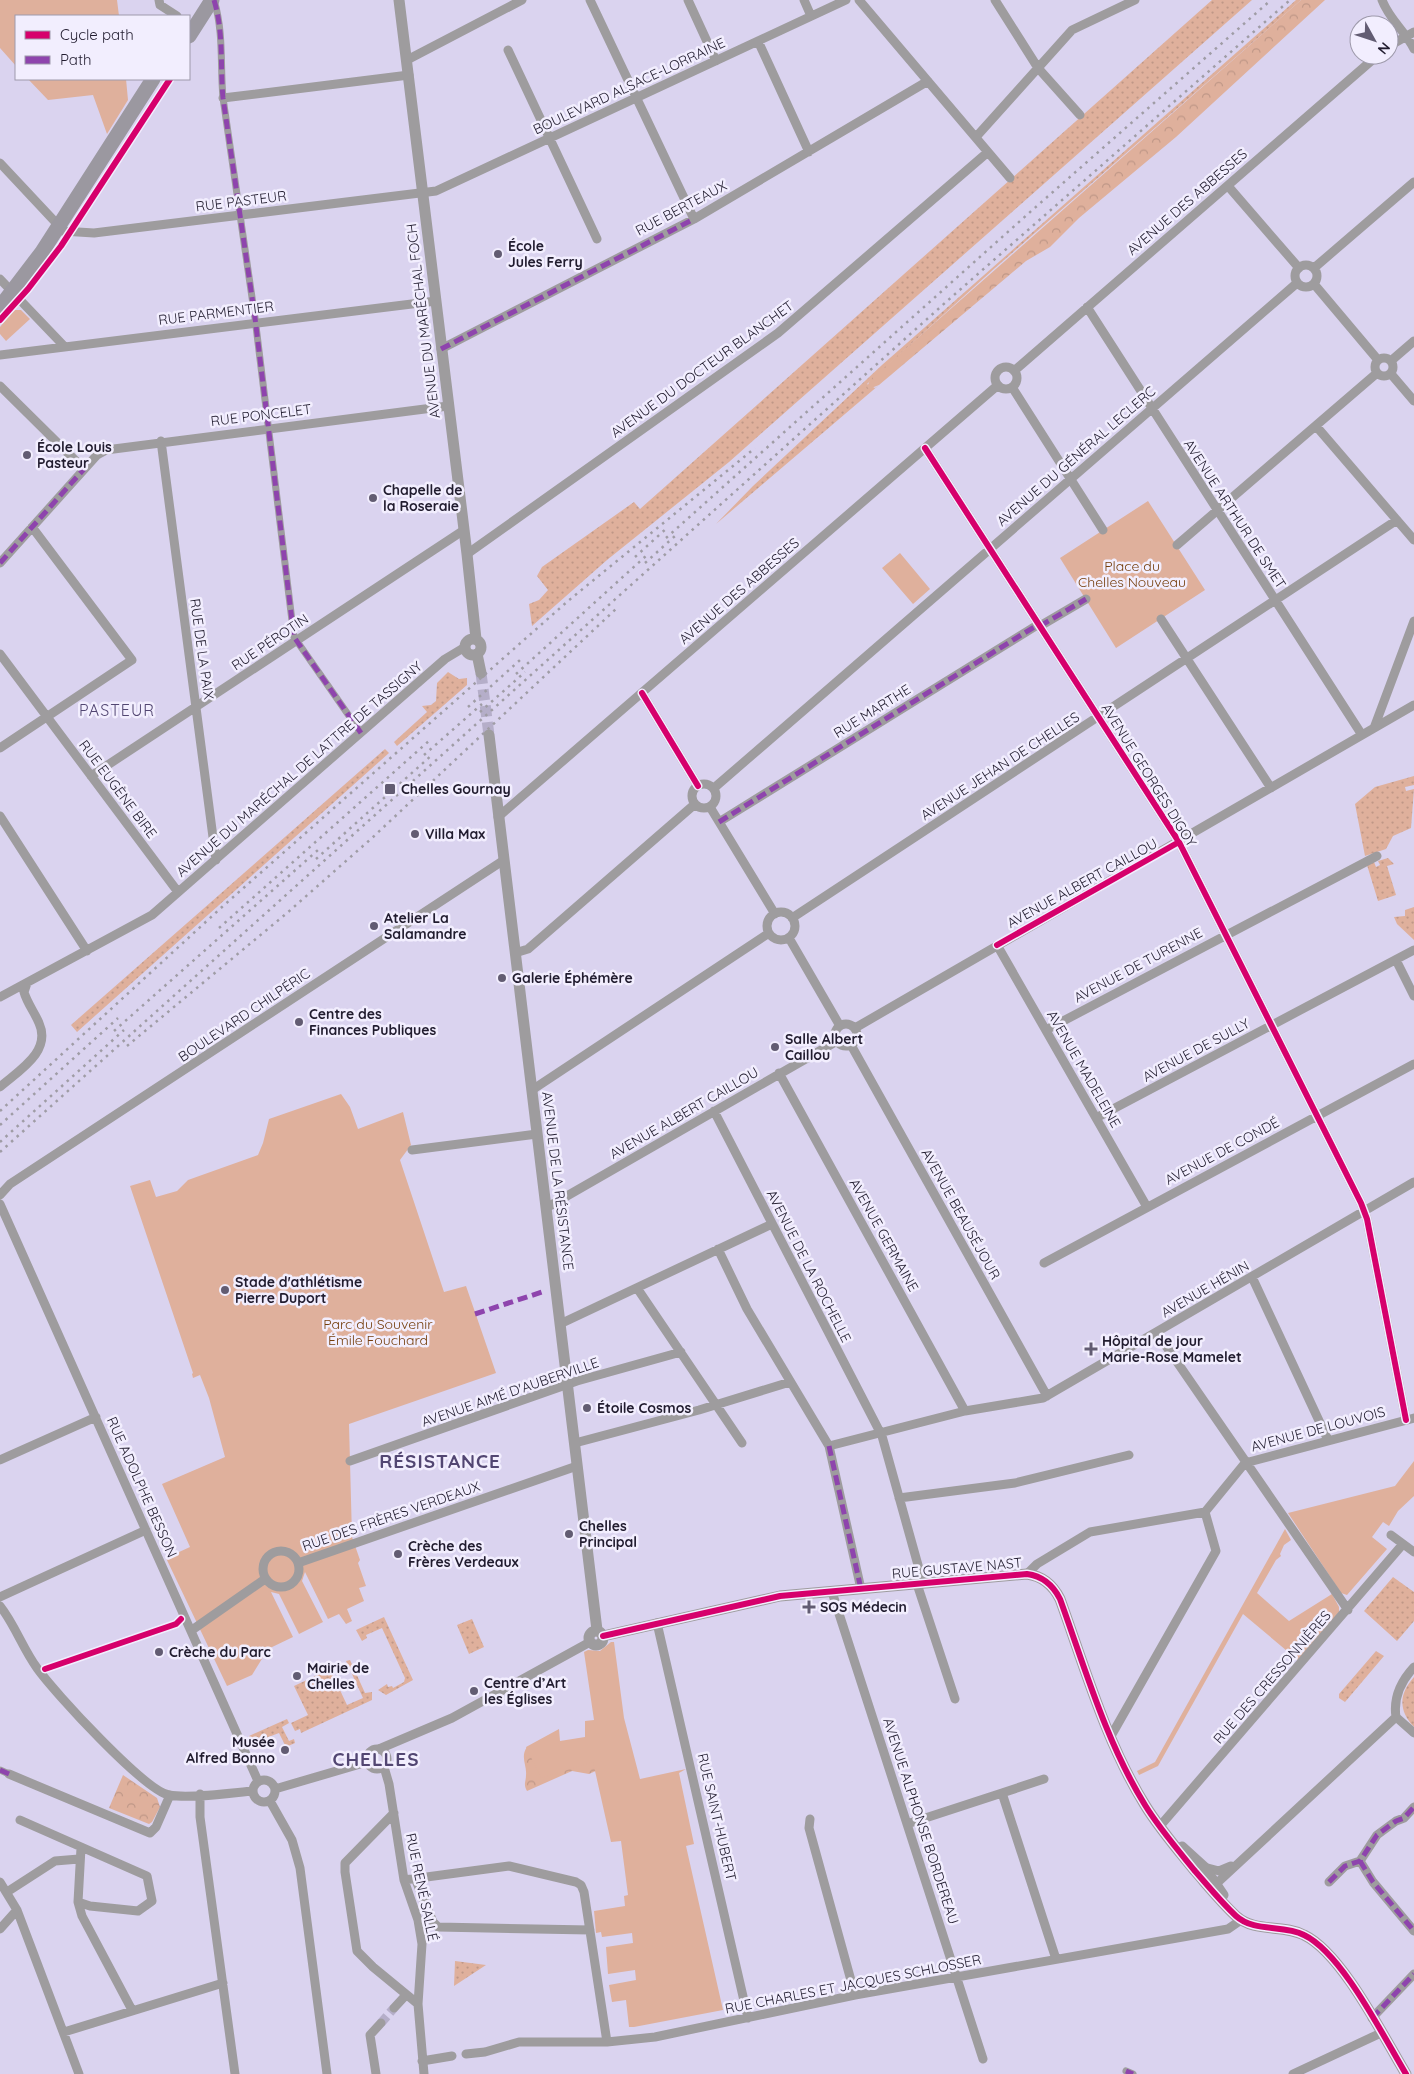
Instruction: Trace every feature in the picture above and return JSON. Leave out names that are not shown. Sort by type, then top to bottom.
[{"type":"main road","points":[[190,27],[202,0]]},
{"type":"main road","points":[[190,27],[213,0]]},
{"type":"main road","points":[[0,307],[60,228],[152,80]]},
{"type":"main road","points":[[60,228],[83,203],[161,80]]},
{"type":"street","points":[[159,0],[160,5],[175,15]]},
{"type":"street","points":[[213,0],[223,54],[220,63],[223,98],[255,322],[294,637],[361,733]]},
{"type":"street","name":"AVENUE DU MARÉCHAL FOCH","points":[[399,0],[410,75],[476,639],[481,644],[481,650],[477,654],[481,673]]},
{"type":"street","points":[[407,60],[522,0]]},
{"type":"street","points":[[590,0],[694,218]]},
{"type":"street","points":[[688,0],[716,61]]},
{"type":"street","points":[[804,0],[811,16]]},
{"type":"street","name":"BOULEVARD ALSACE-LORRAINE","points":[[423,192],[436,191],[846,0]]},
{"type":"street","points":[[860,0],[1010,178]]},
{"type":"street","points":[[995,0],[1038,68],[1080,115]]},
{"type":"street","points":[[976,137],[1072,30],[1135,0]]},
{"type":"street","points":[[1382,0],[1388,13],[1411,34]]},
{"type":"street","points":[[1414,24],[1411,34],[1414,49]]},
{"type":"street","points":[[1399,41],[1411,34]]},
{"type":"street","points":[[758,41],[809,152]]},
{"type":"street","points":[[508,50],[596,239]]},
{"type":"street","name":"AVENUE DES ABBESSES","points":[[1014,371],[1367,65]]},
{"type":"street","points":[[223,98],[410,75]]},
{"type":"street","name":"RUE BERTEAUX","points":[[441,349],[694,218],[928,81]]},
{"type":"street","name":"AVENUE DU DOCTEUR BLANCHET","points":[[467,554],[778,333],[988,152]]},
{"type":"street","points":[[0,163],[60,228]]},
{"type":"street","points":[[1314,268],[1414,182]]},
{"type":"street","points":[[1228,186],[1299,268]]},
{"type":"street","name":"RUE PASTEUR","points":[[60,228],[94,233],[423,192]]},
{"type":"street","points":[[1305,265],[1314,268],[1317,275],[1314,284],[1303,287],[1298,283],[1295,276],[1299,268],[1305,265]]},
{"type":"street","points":[[0,279],[64,346]]},
{"type":"street","name":"AVENUE DU GÉNÉRAL LECLERC","points":[[714,788],[1298,283]]},
{"type":"street","points":[[1314,284],[1378,360]]},
{"type":"street","name":"RUE PARMENTIER","points":[[0,355],[436,301]]},
{"type":"street","name":"AVENUE ARTHUR DE SMET","points":[[1086,308],[1362,735]]},
{"type":"street","points":[[1392,360],[1414,341]]},
{"type":"street","points":[[1378,360],[1386,358],[1392,360]]},
{"type":"street","points":[[1377,373],[1375,368],[1378,360]]},
{"type":"street","points":[[1391,374],[1394,366],[1392,360]]},
{"type":"street","points":[[1008,367],[1014,371],[1017,379],[1012,387],[1004,389],[998,385],[995,375],[998,369],[1008,367]]},
{"type":"street","points":[[1377,373],[1385,376],[1391,374]]},
{"type":"street","points":[[1177,545],[1377,373]]},
{"type":"street","points":[[1391,374],[1414,400]]},
{"type":"street","name":"AVENUE DES ABBESSES","points":[[498,816],[998,385]]},
{"type":"street","points":[[0,386],[84,469]]},
{"type":"street","points":[[1012,387],[1104,530]]},
{"type":"street","name":"RUE PONCELET","points":[[0,563],[84,469],[106,450],[161,441],[448,406]]},
{"type":"street","points":[[1316,426],[1414,540]]},
{"type":"street","name":"RUE DE LA PAIX","points":[[161,441],[216,860]]},
{"type":"street","name":"AVENUE GEORGES DIGOY","points":[[926,448],[1179,842],[1317,1116],[1364,1211],[1410,1419]]},
{"type":"street","name":"AVENUE JEHAN DE CHELLES","points":[[792,918],[1397,520]]},
{"type":"street","points":[[0,748],[48,718],[132,660],[32,527]]},
{"type":"street","name":"RUE PÉROTIN","points":[[92,776],[464,530]]},
{"type":"street","name":"RUE MARTHE","points":[[719,822],[1040,625],[1086,599]]},
{"type":"street","points":[[1161,619],[1271,788]]},
{"type":"street","points":[[1374,728],[1414,621]]},
{"type":"street","points":[[476,639],[468,640],[465,647],[469,654],[477,654]]},
{"type":"street","name":"AVENUE DU MARÉCHAL DE LATTRE DE TASSIGNY","points":[[0,997],[152,914],[445,659],[465,647]]},
{"type":"street","name":"RUE EUGÈNE BIRE","points":[[0,654],[178,892]]},
{"type":"street","points":[[642,693],[698,786]]},
{"type":"street","name":"AVENUE ALBERT CAILLOU","points":[[855,1028],[1414,705]]},
{"type":"street","name":"AVENUE DE LA RÉSISTANCE","points":[[489,735],[577,1466],[600,1633]]},
{"type":"street","points":[[707,785],[714,788],[716,798],[710,807],[702,808],[695,804],[693,793],[698,786],[707,785]]},
{"type":"street","points":[[515,953],[528,949],[695,804]]},
{"type":"street","points":[[710,807],[775,914]]},
{"type":"street","points":[[0,816],[87,951]]},
{"type":"street","name":"AVENUE DE TURENNE","points":[[1046,1030],[1377,856]]},
{"type":"street","name":"BOULEVARD CHILPÉRIC","points":[[0,1195],[10,1184],[37,1169],[504,860]]},
{"type":"street","points":[[784,912],[792,918],[794,931],[788,938],[776,939],[769,933],[767,924],[775,914],[784,912]]},
{"type":"street","points":[[532,1090],[769,933]]},
{"type":"street","points":[[788,938],[840,1026]]},
{"type":"street","name":"AVENUE MADELEINE","points":[[997,945],[1147,1207]]},
{"type":"street","name":"AVENUE DE SULLY","points":[[1096,1118],[1414,950]]},
{"type":"street","points":[[1396,960],[1414,996]]},
{"type":"street","points":[[0,1087],[35,1056],[41,1048],[43,1037],[41,1028],[24,994],[24,988],[28,982]]},
{"type":"street","points":[[846,1024],[855,1028],[857,1037],[851,1045],[844,1046],[837,1041],[835,1035],[840,1026],[846,1024]]},
{"type":"street","name":"AVENUE ALBERT CAILLOU","points":[[546,1208],[837,1041]]},
{"type":"street","name":"AVENUE BEAUSÉJOUR","points":[[851,1045],[1047,1396]]},
{"type":"street","name":"AVENUE DE CONDÉ","points":[[1044,1263],[1414,1064]]},
{"type":"street","name":"AVENUE GERMAINE","points":[[779,1073],[965,1411]]},
{"type":"street","name":"AVENUE DE LA ROCHELLE","points":[[714,1111],[881,1433],[920,1583],[955,1699]]},
{"type":"street","points":[[412,1150],[537,1134]]},
{"type":"street","name":"AVENUE HÉNIN","points":[[829,1446],[965,1411],[1047,1396],[1414,1182]]},
{"type":"street","name":"RUE ADOLPHE BESSON","points":[[0,1204],[192,1630],[258,1782]]},
{"type":"street","points":[[560,1324],[772,1224]]},
{"type":"street","points":[[718,1249],[747,1309],[829,1446],[861,1589]]},
{"type":"street","points":[[1252,1277],[1328,1440]]},
{"type":"street","points":[[637,1288],[742,1443]]},
{"type":"street","points":[[1156,1333],[1348,1610]]},
{"type":"street","name":"AVENUE AIMÉ D'AUBERVILLE","points":[[350,1461],[568,1385],[681,1352]]},
{"type":"street","points":[[575,1443],[717,1405],[790,1382]]},
{"type":"street","points":[[0,1460],[96,1417]]},
{"type":"street","name":"AVENUE DE LOUVOIS","points":[[1205,1512],[1246,1463],[1410,1419]]},
{"type":"street","points":[[899,1498],[1015,1483],[1129,1455]]},
{"type":"street","name":"RUE DES FRÈRES VERDEAUX","points":[[298,1563],[577,1466]]},
{"type":"street","points":[[1027,1574],[1037,1564],[1090,1532],[1205,1512],[1216,1551],[1111,1736]]},
{"type":"street","points":[[0,1597],[146,1530]]},
{"type":"street","points":[[1391,1536],[1414,1552]]},
{"type":"street","name":"RUE DES CRESSONNIÈRES","points":[[1160,1826],[1403,1544]]},
{"type":"street","points":[[273,1552],[288,1552],[298,1563],[296,1578],[289,1585],[279,1587],[266,1579],[263,1564],[273,1552]]},
{"type":"street","name":"RUE GUSTAVE NAST","points":[[600,1633],[658,1623],[780,1596],[1027,1574],[1045,1580],[1060,1599],[1111,1736],[1140,1797],[1177,1849],[1237,1916]]},
{"type":"street","points":[[192,1630],[266,1579]]},
{"type":"street","name":"AVENUE ALPHONSE BORDEREAU","points":[[832,1592],[983,2059]]},
{"type":"street","points":[[0,1606],[47,1681],[123,1762],[157,1790],[170,1795],[253,1791]]},
{"type":"street","name":"RUE SAINT-HUBERT","points":[[658,1623],[748,2018]]},
{"type":"street","points":[[398,1742],[387,1757],[384,1767],[379,1770],[373,1769],[367,1762],[368,1753],[452,1718],[590,1642],[590,1633],[600,1633]]},
{"type":"street","points":[[1414,1666],[1399,1688],[1395,1710],[1396,1717],[1414,1734]]},
{"type":"street","points":[[1216,1884],[1396,1717]]},
{"type":"street","points":[[379,1749],[387,1757]]},
{"type":"street","points":[[276,1789],[367,1762]]},
{"type":"street","name":"RUE RENÉ SALLÉ","points":[[384,1767],[394,1813],[404,1880],[418,1920],[422,1944],[418,2004],[424,2074]]},
{"type":"street","points":[[0,1770],[150,1833],[156,1827],[170,1795]]},
{"type":"street","points":[[907,1824],[1044,1779]]},
{"type":"street","points":[[269,1781],[276,1789],[275,1796],[270,1801],[264,1802],[257,1800],[253,1791],[258,1782],[269,1781]]},
{"type":"street","points":[[1002,1793],[1056,1960]]},
{"type":"street","points":[[200,1794],[200,1817],[235,2074]]},
{"type":"street","points":[[270,1801],[292,1840],[300,1868],[327,2074]]},
{"type":"street","points":[[1330,1882],[1345,1866],[1360,1861],[1377,1835],[1391,1824],[1404,1818],[1414,1807]]},
{"type":"street","points":[[394,1813],[344,1863],[357,1951],[406,1996],[418,2004]]},
{"type":"street","points":[[810,1818],[809,1828],[855,1996]]},
{"type":"street","points":[[1404,1818],[1414,1818]]},
{"type":"street","points":[[20,1820],[147,1876],[152,1901],[138,1911],[90,1906],[78,1902]]},
{"type":"street","name":"RUE GUSTAVE NAST","points":[[1168,1836],[1204,1867],[1237,1916]]},
{"type":"street","points":[[81,1848],[78,1902],[82,1916],[132,2010]]},
{"type":"street","name":"RUE GUSTAVE NAST","points":[[1177,1849],[1210,1882],[1216,1884]]},
{"type":"street","points":[[7,1892],[55,1861],[79,1859]]},
{"type":"street","points":[[1204,1867],[1216,1871],[1225,1870],[1242,1859]]},
{"type":"street","points":[[1360,1861],[1373,1882],[1414,1931]]},
{"type":"street","points":[[404,1880],[509,1866],[576,1882],[583,1888],[607,2042]]},
{"type":"street","points":[[414,1878],[433,1922],[438,1927],[590,1930]]},
{"type":"street","points":[[0,1882],[17,1910],[79,2074]]},
{"type":"street","points":[[0,1929],[17,1910]]},
{"type":"street","points":[[1237,1916],[1256,1926],[1303,1934],[1322,1946],[1332,1956],[1406,2074]]},
{"type":"street","name":"RUE CHARLES ET JACQUES SCHLOSSER","points":[[466,2054],[485,2052],[519,2042],[607,2042],[655,2037],[855,1996],[1228,1929],[1237,1916]]},
{"type":"street","points":[[1372,2018],[1414,1974]]},
{"type":"street","points":[[64,2032],[223,1982]]},
{"type":"street","points":[[394,2008],[406,1996]]},
{"type":"street","points":[[376,2074],[370,2035],[381,2023]]},
{"type":"street","points":[[1292,2074],[1381,2033]]},
{"type":"street","points":[[422,2061],[452,2056]]},
{"type":"green space","points":[[0,0],[117,0],[119,15],[15,15],[15,65],[0,48]]},
{"type":"green space","points":[[1212,0],[1252,0],[729,462],[607,560],[532,626],[529,604],[539,600],[548,590],[537,576],[542,567],[634,502],[640,509]]},
{"type":"green space","points":[[1296,0],[1301,0],[995,268],[867,384],[875,388],[879,385],[716,524],[753,486],[882,365]]},
{"type":"green space","points":[[1301,0],[1325,0],[1176,137],[1079,218],[1050,247],[1026,261],[879,385],[869,389],[867,387],[870,380]]},
{"type":"green space","points":[[29,80],[126,80],[128,100],[107,134],[93,95],[48,100]]},
{"type":"green space","points":[[14,310],[21,310],[30,319],[6,341],[0,334],[0,327]]},
{"type":"green space","name":"Place du Chelles Nouveau","points":[[1148,501],[1205,590],[1116,648],[1060,558]]},
{"type":"green space","points":[[900,553],[930,589],[913,604],[882,568]]},
{"type":"green space","points":[[448,672],[459,679],[467,678],[467,685],[397,746],[394,742],[427,712],[422,706],[431,705],[436,701],[437,683]]},
{"type":"green space","points":[[385,749],[389,753],[77,1032],[71,1025]]},
{"type":"green space","points":[[1414,776],[1414,785],[1405,787],[1406,791],[1414,789],[1411,828],[1393,836],[1386,849],[1365,856],[1355,804],[1375,787]]},
{"type":"green space","points":[[1388,858],[1394,864],[1387,866],[1396,895],[1378,901],[1367,865],[1374,862],[1376,867],[1380,865],[1378,861]]},
{"type":"green space","points":[[1414,907],[1414,940],[1397,924],[1394,917],[1405,916],[1405,910]]},
{"type":"green space","name":"Parc du Souvenir Émile Fouchard","points":[[341,1094],[350,1107],[358,1129],[403,1112],[411,1145],[400,1160],[444,1292],[466,1286],[496,1373],[349,1424],[352,1537],[366,1586],[359,1588],[364,1601],[347,1609],[352,1621],[346,1624],[339,1614],[328,1619],[305,1572],[302,1581],[323,1622],[299,1634],[279,1594],[271,1592],[293,1637],[268,1649],[252,1675],[227,1686],[166,1558],[190,1547],[162,1484],[225,1457],[209,1398],[200,1375],[193,1378],[193,1373],[130,1186],[150,1180],[156,1197],[177,1191],[188,1180],[258,1155],[269,1119]]},
{"type":"green space","points":[[1414,1461],[1414,1496],[1398,1511],[1389,1526],[1383,1522],[1372,1537],[1387,1549],[1347,1595],[1341,1593],[1288,1513],[1395,1486]]},
{"type":"green space","points":[[1285,1529],[1291,1540],[1284,1545],[1281,1556],[1276,1560],[1257,1593],[1289,1621],[1332,1594],[1339,1607],[1339,1612],[1299,1661],[1243,1614],[1158,1766],[1139,1775],[1137,1771],[1155,1762]]},
{"type":"green space","points":[[1393,1577],[1414,1592],[1414,1621],[1397,1641],[1364,1611]]},
{"type":"green space","points":[[384,1617],[413,1680],[386,1695],[378,1690],[387,1684],[388,1687],[392,1686],[393,1688],[404,1682],[405,1678],[382,1628],[366,1635],[367,1638],[362,1641],[356,1630]]},
{"type":"green space","points":[[472,1619],[484,1647],[469,1654],[457,1625]]},
{"type":"green space","points":[[611,1642],[614,1642],[624,1718],[640,1779],[686,1769],[679,1773],[694,1844],[686,1846],[723,2010],[634,2027],[629,2027],[626,2000],[612,2002],[609,1985],[636,1980],[635,1970],[608,1974],[606,1947],[633,1943],[632,1933],[602,1937],[601,1932],[596,1933],[594,1911],[625,1906],[624,1896],[628,1895],[621,1841],[611,1842],[593,1762],[541,1778],[526,1747],[559,1729],[560,1741],[585,1737],[585,1721],[594,1720],[584,1652],[588,1650],[600,1651]]},
{"type":"green space","points":[[1376,1651],[1384,1656],[1345,1702],[1339,1698],[1339,1694]]},
{"type":"green space","points":[[350,1660],[365,1693],[372,1692],[372,1700],[301,1733],[300,1729],[295,1731],[291,1723],[308,1715],[294,1686],[330,1669],[347,1705],[363,1698],[346,1661]]},
{"type":"green space","points":[[1414,1677],[1414,1727],[1405,1714],[1402,1702],[1405,1690]]},
{"type":"green space","points":[[287,1719],[289,1723],[282,1727],[289,1741],[294,1739],[295,1743],[286,1747],[279,1733],[258,1741],[257,1739],[251,1741],[249,1736]]},
{"type":"green space","points":[[527,1747],[590,1754],[598,1770],[589,1774],[572,1771],[527,1791],[525,1785],[524,1754]]},
{"type":"green space","points":[[123,1775],[157,1798],[160,1807],[149,1824],[109,1808]]},
{"type":"green space","points":[[455,1961],[486,1965],[454,1986]]},
{"type":"tunnel","points":[[481,673],[489,735]]},
{"type":"tunnel","points":[[381,2023],[394,2008]]},
{"type":"railway","points":[[666,538],[1029,213],[1271,0]]},
{"type":"railway","points":[[0,1152],[946,302],[1290,0]]},
{"type":"railway","points":[[0,1111],[222,907],[568,601],[755,448]]},
{"type":"railway","points":[[635,557],[668,527]]},
{"type":"railway","points":[[645,563],[675,536]]},
{"type":"railway","points":[[516,674],[647,555]]},
{"type":"railway","points":[[127,1046],[287,913],[372,838],[617,608]]},
{"type":"railway","points":[[468,707],[520,660]]},
{"type":"railway","points":[[480,712],[525,672]]},
{"type":"railway","points":[[424,755],[482,704]]},
{"type":"railway","points":[[219,928],[430,740]]},
{"type":"railway","points":[[316,859],[433,754]]},
{"type":"railway","points":[[114,1031],[318,850]]},
{"type":"railway","points":[[0,1125],[118,1018]]},
{"type":"railway","points":[[0,1142],[124,1030]]},
{"type":"marked path","points":[[214,0],[219,25],[223,98],[255,318],[294,637],[361,733]]},
{"type":"marked path","points":[[441,349],[694,219]]},
{"type":"marked path","points":[[0,563],[84,469]]},
{"type":"marked path","points":[[1040,626],[1086,599]]},
{"type":"marked path","points":[[719,822],[1039,624]]},
{"type":"marked path","points":[[475,1314],[545,1291]]},
{"type":"marked path","points":[[829,1446],[861,1589]]},
{"type":"marked path","points":[[0,1770],[9,1774]]},
{"type":"marked path","points":[[1329,1882],[1345,1866],[1360,1861],[1377,1835],[1396,1821],[1404,1818],[1414,1807]]},
{"type":"marked path","points":[[1360,1861],[1373,1882],[1414,1931]]},
{"type":"marked path","points":[[1372,2018],[1414,1974]]},
{"type":"marked path","points":[[1126,2071],[1133,2074]]},
{"type":"cycle path","points":[[0,320],[28,289],[61,246],[169,80]]},
{"type":"cycle path","points":[[925,448],[1179,842],[1361,1203],[1367,1219],[1406,1420]]},
{"type":"cycle path","points":[[642,693],[698,786]]},
{"type":"cycle path","points":[[997,945],[1179,842]]},
{"type":"cycle path","points":[[603,1636],[780,1596],[1027,1574],[1042,1579],[1054,1589],[1060,1599],[1097,1704],[1119,1756],[1131,1781],[1162,1830],[1195,1871],[1236,1916],[1252,1925],[1287,1930],[1304,1935],[1333,1959],[1361,1997],[1406,2074]]},
{"type":"cycle path","points":[[45,1669],[176,1624],[181,1619]]},
{"type":"place","name":"École Jules Ferry","points":[[498,254]]},
{"type":"place","name":"École Louis Pasteur","points":[[27,455]]},
{"type":"place","name":"Chapelle de la Roseraie","points":[[373,498]]},
{"type":"place","name":"Chelles Gournay","points":[[390,789]]},
{"type":"place","name":"Villa Max","points":[[415,834]]},
{"type":"place","name":"Atelier La Salamandre","points":[[374,926]]},
{"type":"place","name":"Galerie Éphémère","points":[[502,978]]},
{"type":"place","name":"Centre des Finances Publiques","points":[[299,1022]]},
{"type":"place","name":"Salle Albert Caillou","points":[[775,1047]]},
{"type":"place","name":"Stade d'athlétisme Pierre Duport","points":[[225,1290]]},
{"type":"place","name":"Hôpital de jour Marie-Rose Mamelet","points":[[1091,1349]]},
{"type":"place","name":"Étoile Cosmos","points":[[587,1408]]},
{"type":"place","name":"Chelles Principal","points":[[569,1534]]},
{"type":"place","name":"Crèche des Frères Verdeaux","points":[[398,1554]]},
{"type":"place","name":"SOS Médecin","points":[[809,1607]]},
{"type":"place","name":"Crèche du Parc","points":[[159,1652]]},
{"type":"place","name":"Mairie de Chelles","points":[[297,1676]]},
{"type":"place","name":"Centre d’Art les Églises","points":[[474,1691]]},
{"type":"place","name":"Musée Alfred Bonno","points":[[285,1750]]},
{"type":"district","name":"PASTEUR","points":[[117,710]]},
{"type":"district","name":"RÉSISTANCE","points":[[440,1461]]},
{"type":"district","name":"CHELLES","points":[[376,1759]]}]
